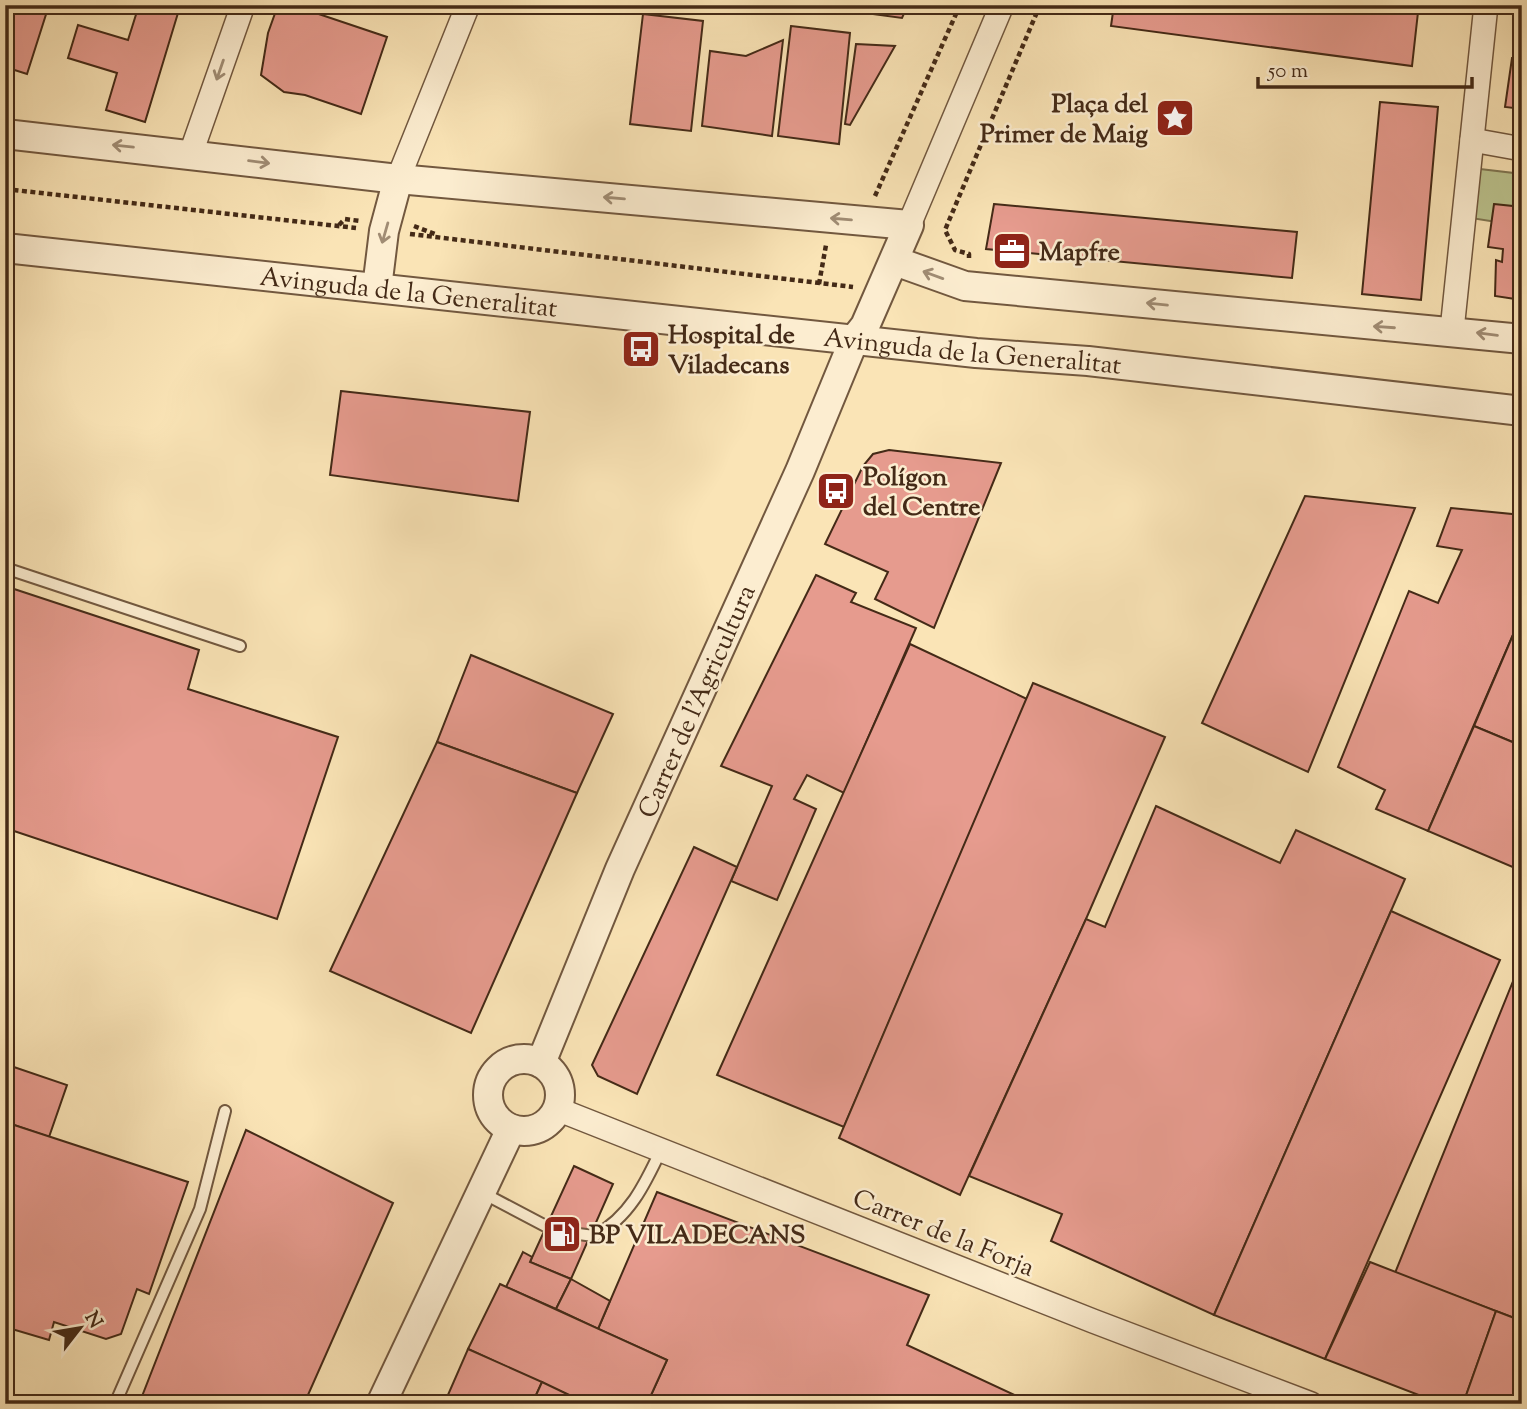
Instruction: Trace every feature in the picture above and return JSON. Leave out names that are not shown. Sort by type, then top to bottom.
[{"type":"street","points":[[191,153],[243,5]]},
{"type":"street","points":[[377,288],[384,231],[398,179],[468,5]]},
{"type":"street","points":[[5,134],[191,153],[398,179],[909,225],[1002,5]]},
{"type":"street","points":[[1452,330],[1486,5]]},
{"type":"street","points":[[1472,140],[1522,149]]},
{"type":"street","name":"Carrer de l'Agricultura","points":[[541,1063],[620,869],[800,471],[854,340],[865,326],[909,225]]},
{"type":"street","name":"Avinguda de la Generalitat","points":[[5,248],[854,340],[1088,361],[1522,411]]},
{"type":"street","points":[[895,261],[965,286],[981,285],[1522,339]]},
{"type":"street","points":[[530,1059],[541,1063],[550,1070],[560,1088],[558,1109],[552,1118],[533,1130],[511,1129],[494,1114],[489,1103],[492,1080],[508,1063],[530,1059]]},
{"type":"street","name":"Carrer de la Forja","points":[[558,1109],[1093,1321],[1311,1404]]},
{"type":"street","points":[[381,1404],[511,1129]]},
{"type":"lane","points":[[5,568],[240,646]]},
{"type":"lane","points":[[115,1404],[200,1209],[225,1111]]},
{"type":"lane","points":[[481,1192],[555,1231],[594,1236],[622,1218],[643,1188],[662,1150]]},
{"type":"path","points":[[869,199],[875,196],[960,5]]},
{"type":"path","points":[[965,286],[969,254],[955,250],[946,230],[1040,5]]},
{"type":"path","points":[[5,189],[339,226]]},
{"type":"path","name":"Avinguda de la Generalitat","points":[[439,236],[819,285],[830,218]]},
{"type":"green space","points":[[1480,169],[1522,174],[1522,226],[1471,218]]},
{"type":"building","points":[[5,5],[49,5],[27,74],[5,67]]},
{"type":"building","points":[[139,5],[153,5],[178,13],[145,122],[106,110],[117,73],[68,58],[78,25],[128,40]]},
{"type":"building","points":[[278,5],[292,5],[387,37],[361,114],[305,95],[284,92],[261,75],[268,33]]},
{"type":"building","points":[[806,5],[908,5],[902,18]]},
{"type":"building","points":[[1114,5],[1369,5],[1418,12],[1412,66],[1111,26]]},
{"type":"building","points":[[643,14],[703,21],[691,131],[630,124]]},
{"type":"building","points":[[791,26],[850,33],[839,144],[778,136]]},
{"type":"building","points":[[783,40],[772,136],[702,126],[710,51],[746,56]]},
{"type":"building","points":[[856,44],[895,46],[850,125],[845,124]]},
{"type":"building","points":[[1512,58],[1522,59],[1522,109],[1505,107]]},
{"type":"building","points":[[1380,102],[1438,107],[1421,300],[1362,294]]},
{"type":"building","points":[[994,204],[1297,232],[1292,278],[986,249]]},
{"type":"building","points":[[1494,204],[1522,207],[1522,300],[1495,296],[1496,260],[1502,262],[1503,249],[1488,247]]},
{"type":"building","points":[[341,391],[530,412],[518,501],[330,475]]},
{"type":"building","points":[[889,450],[1001,463],[934,628],[875,599],[888,572],[825,544],[863,466],[873,454]]},
{"type":"building","points":[[1305,496],[1415,508],[1308,772],[1202,723]]},
{"type":"building","points":[[1451,508],[1522,515],[1522,614],[1428,831],[1376,809],[1385,790],[1338,767],[1409,591],[1438,603],[1462,550],[1437,546]]},
{"type":"building","points":[[816,575],[856,593],[851,602],[916,628],[844,793],[807,775],[794,799],[816,809],[777,900],[731,881],[772,786],[721,766]]},
{"type":"building","points":[[5,586],[199,650],[188,689],[338,737],[277,919],[5,828]]},
{"type":"building","points":[[1522,614],[1522,746],[1474,726]]},
{"type":"building","points":[[910,644],[1027,699],[844,1127],[717,1075]]},
{"type":"building","points":[[471,655],[613,714],[577,793],[437,742]]},
{"type":"building","points":[[1033,683],[1165,737],[1086,919],[960,1195],[839,1138]]},
{"type":"building","points":[[1474,726],[1522,746],[1522,871],[1428,831]]},
{"type":"building","points":[[437,742],[577,793],[471,1033],[330,971]]},
{"type":"building","points":[[1156,806],[1280,863],[1296,830],[1405,879],[1214,1315],[1051,1241],[1062,1214],[969,1176],[1086,919],[1105,927]]},
{"type":"building","points":[[694,847],[737,867],[637,1094],[598,1076],[592,1065]]},
{"type":"building","points":[[1391,911],[1500,960],[1325,1359],[1214,1315]]},
{"type":"building","points":[[1522,959],[1522,1321],[1395,1273]]},
{"type":"building","points":[[5,1064],[67,1085],[49,1137],[5,1122]]},
{"type":"building","points":[[5,1122],[188,1182],[149,1294],[137,1289],[121,1334],[106,1339],[54,1322],[49,1340],[5,1327]]},
{"type":"building","points":[[246,1130],[393,1203],[304,1404],[139,1404]]},
{"type":"building","points":[[574,1166],[613,1184],[571,1279],[530,1262]]},
{"type":"building","points":[[657,1192],[929,1295],[907,1345],[1034,1404],[647,1404],[667,1360],[598,1329]]},
{"type":"building","points":[[523,1252],[532,1257],[530,1262],[571,1279],[556,1309],[506,1287]]},
{"type":"building","points":[[1370,1262],[1496,1311],[1463,1404],[1442,1404],[1325,1359]]},
{"type":"building","points":[[571,1279],[610,1301],[598,1329],[556,1309]]},
{"type":"building","points":[[500,1284],[667,1360],[647,1404],[588,1404],[468,1349]]},
{"type":"building","points":[[1496,1311],[1522,1321],[1522,1391],[1512,1404],[1463,1404]]},
{"type":"building","points":[[468,1349],[542,1382],[532,1404],[444,1404]]},
{"type":"building","points":[[542,1382],[588,1404],[532,1404]]},
{"type":"place","name":"Plaça del Primer de Maig","points":[[1175,118]]},
{"type":"place","name":"Mapfre","points":[[1012,251]]},
{"type":"place","name":"Hospital de Viladecans","points":[[641,349]]},
{"type":"place","name":"Polígon del Centre","points":[[836,491]]},
{"type":"place","name":"BP VILADECANS","points":[[562,1234]]}]
